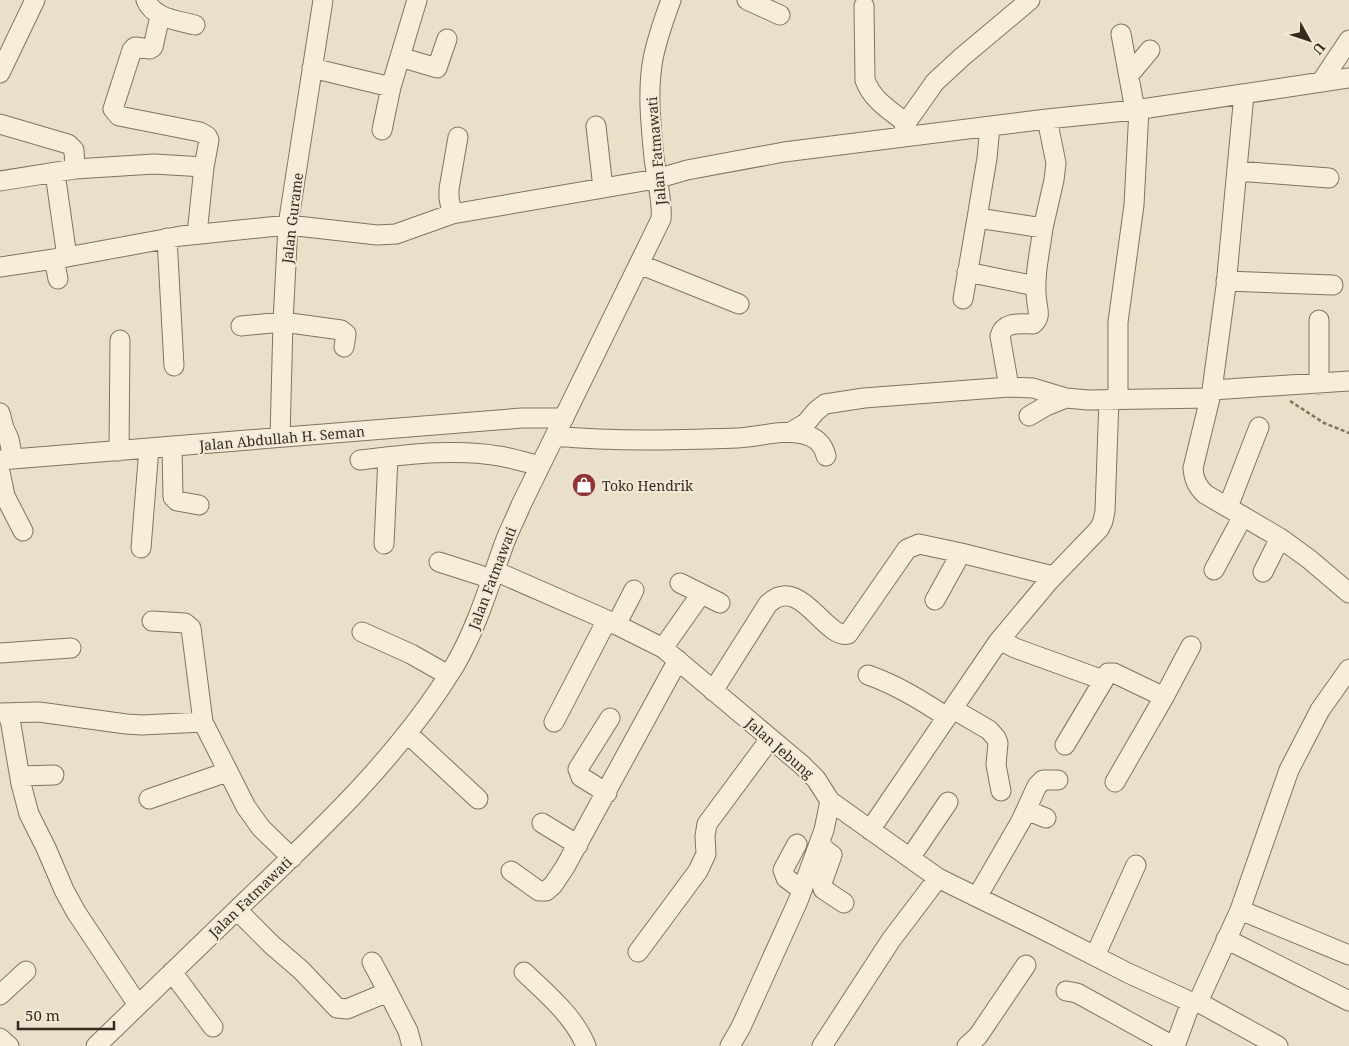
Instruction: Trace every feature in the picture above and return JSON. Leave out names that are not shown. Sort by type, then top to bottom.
[{"type":"street","points":[[0,73],[35,0]]},
{"type":"street","points":[[146,0],[148,7],[160,16],[195,24]]},
{"type":"street","name":"Jalan Gurame","points":[[280,437],[288,225],[323,0]]},
{"type":"street","points":[[382,130],[391,87],[417,0]]},
{"type":"street","name":"Jalan Fatmawati","points":[[96,1046],[292,858],[344,804],[406,733],[448,675],[466,645],[507,537],[661,218],[662,212],[656,179],[650,119],[650,86],[653,60],[660,29],[671,0]]},
{"type":"street","points":[[746,0],[780,15]]},
{"type":"street","points":[[904,130],[935,82],[1021,3]]},
{"type":"street","points":[[864,6],[865,80],[869,91],[904,130]]},
{"type":"street","points":[[160,16],[153,47],[150,49],[135,47],[132,50],[113,109],[119,116],[204,133],[209,140],[204,167],[197,234]]},
{"type":"street","points":[[870,830],[1000,640],[1053,576],[1093,537],[1103,521],[1114,399],[1118,322],[1134,205],[1137,110],[1128,75],[1122,34]]},
{"type":"street","points":[[400,57],[437,68],[447,39]]},
{"type":"street","points":[[1321,82],[1349,40]]},
{"type":"street","points":[[1128,75],[1150,50]]},
{"type":"street","points":[[312,68],[391,87]]},
{"type":"street","points":[[0,267],[167,238],[288,225],[387,235],[396,234],[452,214],[656,179],[687,170],[904,130],[990,126],[1137,110],[1349,78]]},
{"type":"street","points":[[1244,94],[1226,281],[1211,394],[1193,468],[1194,479],[1198,488],[1205,494],[1280,538],[1309,558],[1349,593]]},
{"type":"street","points":[[1009,387],[1001,333],[1008,325],[1033,324],[1039,315],[1036,286],[1056,163],[1047,119]]},
{"type":"street","points":[[0,124],[68,144],[74,150],[75,169]]},
{"type":"street","points":[[596,126],[603,188]]},
{"type":"street","points":[[963,299],[987,158],[990,126]]},
{"type":"street","points":[[452,214],[449,198],[458,137]]},
{"type":"street","points":[[0,181],[75,169],[154,164],[204,167]]},
{"type":"street","points":[[1237,171],[1329,178]]},
{"type":"street","points":[[55,173],[60,258],[58,280]]},
{"type":"street","points":[[977,218],[1044,228]]},
{"type":"street","points":[[167,238],[174,366]]},
{"type":"street","points":[[639,264],[739,304]]},
{"type":"street","points":[[968,272],[1036,286]]},
{"type":"street","points":[[1226,281],[1333,285]]},
{"type":"street","points":[[1318,320],[1319,384]]},
{"type":"street","points":[[241,326],[283,322],[341,330],[346,334],[344,347]]},
{"type":"street","points":[[118,451],[120,340]]},
{"type":"street","points":[[791,432],[806,423],[825,404],[864,398],[1009,387],[1033,388],[1066,398],[1114,399],[1211,394],[1349,381]]},
{"type":"street","points":[[1030,416],[1046,406],[1066,398]]},
{"type":"street","points":[[0,412],[10,443],[4,463],[5,496],[23,531]]},
{"type":"street","name":"Jalan Abdullah H. Seman","points":[[4,463],[280,437],[522,418],[564,418]]},
{"type":"street","points":[[453,453],[456,424]]},
{"type":"street","points":[[1214,570],[1236,511],[1260,428]]},
{"type":"street","points":[[555,436],[594,440],[671,440],[739,438],[791,432],[811,436],[817,440],[822,445],[826,456]]},
{"type":"street","points":[[172,446],[173,497],[178,502],[198,505]]},
{"type":"street","points":[[141,548],[149,448]]},
{"type":"street","points":[[360,460],[453,453],[499,456],[540,466]]},
{"type":"street","points":[[384,544],[388,457]]},
{"type":"street","points":[[1263,572],[1280,538]]},
{"type":"street","points":[[713,691],[773,599],[782,596],[793,597],[803,602],[839,634],[845,635],[851,631],[907,549],[918,544],[1053,576]]},
{"type":"street","points":[[935,600],[961,553]]},
{"type":"street","name":"Jalan Jebung","points":[[439,562],[494,575],[612,623],[662,648],[816,779],[830,801]]},
{"type":"street","points":[[680,583],[720,603]]},
{"type":"street","points":[[554,722],[612,623],[634,590]]},
{"type":"street","points":[[662,648],[700,594]]},
{"type":"street","points":[[152,621],[185,623],[190,626],[193,634],[203,722],[246,807],[261,828],[292,858]]},
{"type":"street","points":[[362,632],[411,654],[448,675]]},
{"type":"street","points":[[1000,640],[1015,648],[1103,680]]},
{"type":"street","points":[[1115,782],[1191,646]]},
{"type":"street","points":[[0,652],[72,648]]},
{"type":"street","points":[[511,871],[539,891],[546,891],[553,885],[607,793],[678,660]]},
{"type":"street","points":[[1066,991],[1084,996],[1174,1046],[1240,910],[1289,770],[1320,710],[1349,669]]},
{"type":"street","points":[[1066,746],[1108,673],[1114,673],[1164,697]]},
{"type":"street","points":[[868,675],[883,680],[989,730],[998,743],[996,765],[1001,791]]},
{"type":"street","points":[[138,1005],[76,912],[29,814],[4,713],[39,712],[142,725],[203,722]]},
{"type":"street","points":[[607,793],[581,777],[578,769],[610,718]]},
{"type":"street","points":[[406,733],[478,799]]},
{"type":"street","points":[[638,952],[698,871],[706,854],[705,836],[707,824],[770,739]]},
{"type":"street","points":[[149,799],[227,772]]},
{"type":"street","points":[[20,776],[54,776]]},
{"type":"street","points":[[977,897],[1040,783],[1047,779],[1058,780]]},
{"type":"street","points":[[730,1046],[741,1027],[802,890],[824,830],[830,801],[938,878],[1128,973],[1194,1002],[1278,1046]]},
{"type":"street","points":[[910,858],[948,802]]},
{"type":"street","points":[[1026,810],[1046,818]]},
{"type":"street","points":[[542,823],[578,845]]},
{"type":"street","points":[[797,844],[783,870],[786,878],[802,890]]},
{"type":"street","points":[[819,845],[831,853],[832,857],[822,886],[825,891],[844,903]]},
{"type":"street","points":[[1095,956],[1136,865]]},
{"type":"street","points":[[822,1046],[891,940],[938,878]]},
{"type":"street","points":[[237,910],[272,945],[301,970],[337,1008],[347,1009],[388,992]]},
{"type":"street","points":[[1240,910],[1349,953]]},
{"type":"street","points":[[1226,939],[1349,1001]]},
{"type":"street","points":[[372,962],[408,1031],[412,1046]]},
{"type":"street","points":[[967,1046],[978,1036],[1026,966]]},
{"type":"street","points":[[0,995],[26,971]]},
{"type":"street","points":[[172,972],[213,1027]]},
{"type":"street","points":[[524,972],[557,1004],[577,1029],[586,1046]]},
{"type":"street","points":[[0,1038],[9,1046]]},
{"type":"path","points":[[1274,387],[1295,405],[1314,417],[1349,433]]},
{"type":"place","name":"Toko Hendrik","points":[[584,485]]}]
